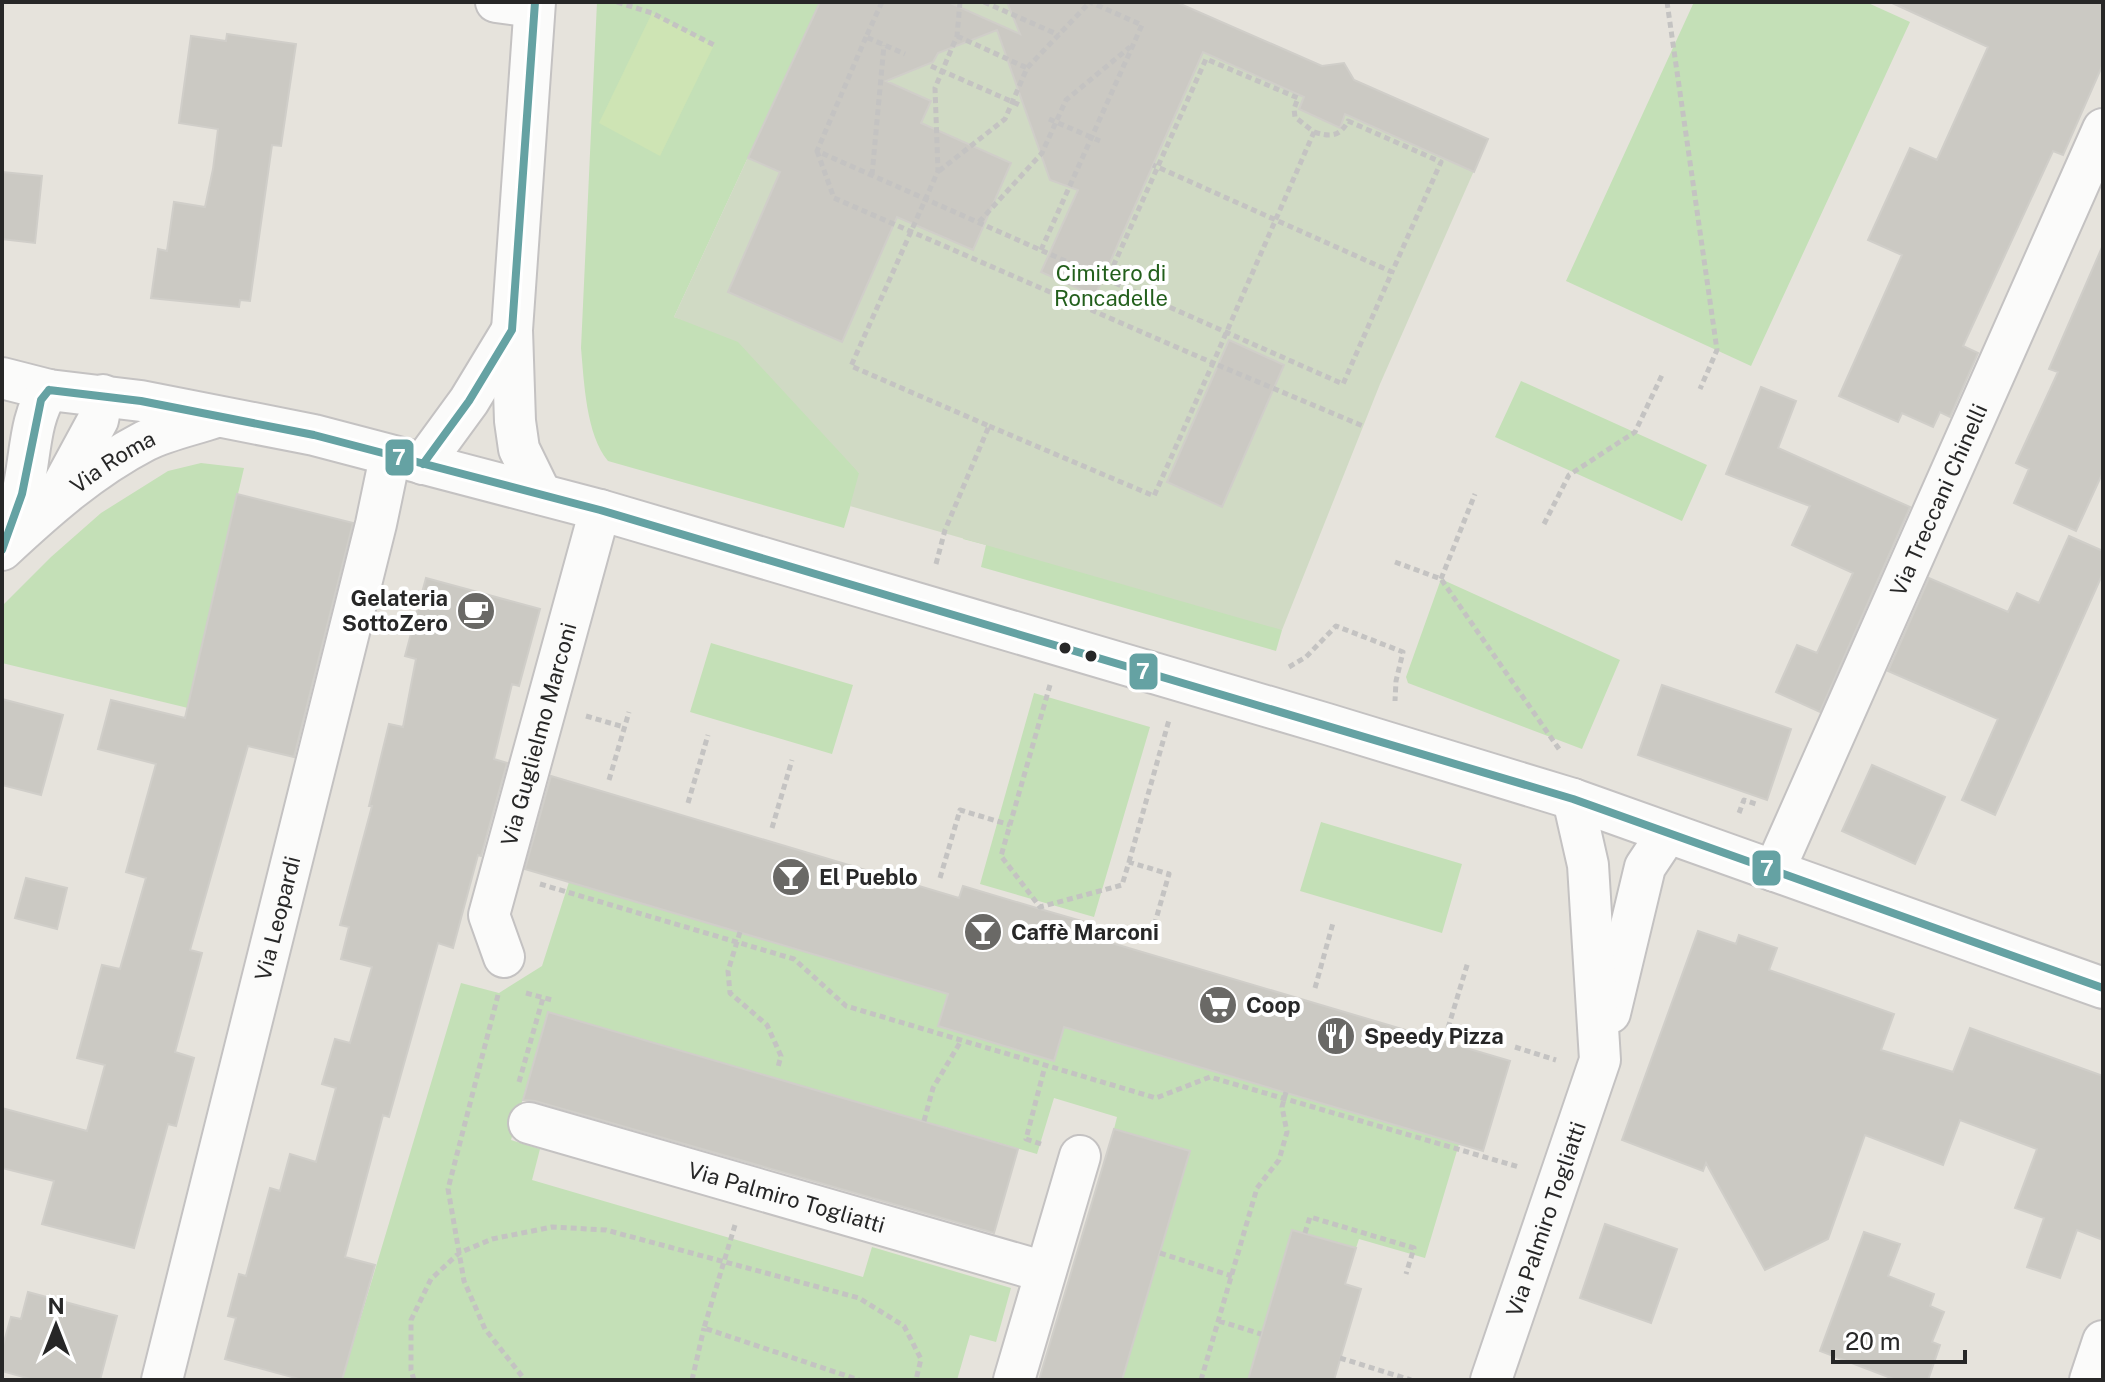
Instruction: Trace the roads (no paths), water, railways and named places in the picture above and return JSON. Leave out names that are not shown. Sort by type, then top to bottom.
[{"type":"street","points":[[522,4],[512,330],[515,421],[519,449],[541,494]]},
{"type":"street","name":"Via Treccani Chinelli","points":[[1774,871],[2103,129]]},
{"type":"street","points":[[407,461],[469,401],[512,330]]},
{"type":"street","points":[[2,378],[49,390],[103,395],[314,435],[600,510],[1573,799],[2103,988]]},
{"type":"street","name":"Via Roma","points":[[2,550],[22,494],[39,408],[49,390]]},
{"type":"street","name":"Via Roma","points":[[55,499],[98,420],[103,395]]},
{"type":"street","name":"Via Roma","points":[[2,550],[55,499],[148,440],[218,417]]},
{"type":"street","name":"Via Leopardi","points":[[162,1380],[376,524],[407,461]]},
{"type":"street","name":"Via Guglielmo Marconi","points":[[504,957],[489,915],[600,510]]},
{"type":"street","name":"Via Palmiro Togliatti","points":[[1573,799],[1588,865],[1600,1060]]},
{"type":"street","name":"Via Palmiro Togliatti","points":[[1491,1380],[1600,1060],[1645,867],[1667,834]]},
{"type":"street","name":"Via Palmiro Togliatti","points":[[529,1123],[1045,1272]]},
{"type":"street","points":[[1014,1380],[1080,1156]]},
{"type":"street","points":[[2090,1380],[2103,1341]]},
{"type":"place","name":"Gelateria SottoZero","points":[[476,611]]},
{"type":"place","name":"El Pueblo","points":[[791,877]]},
{"type":"place","name":"Caffè Marconi","points":[[983,932]]},
{"type":"place","name":"Coop","points":[[1218,1005]]},
{"type":"place","name":"Speedy Pizza","points":[[1336,1036]]},
{"type":"park label","name":"Cimitero di Roncadelle","points":[[1111,286]]}]
